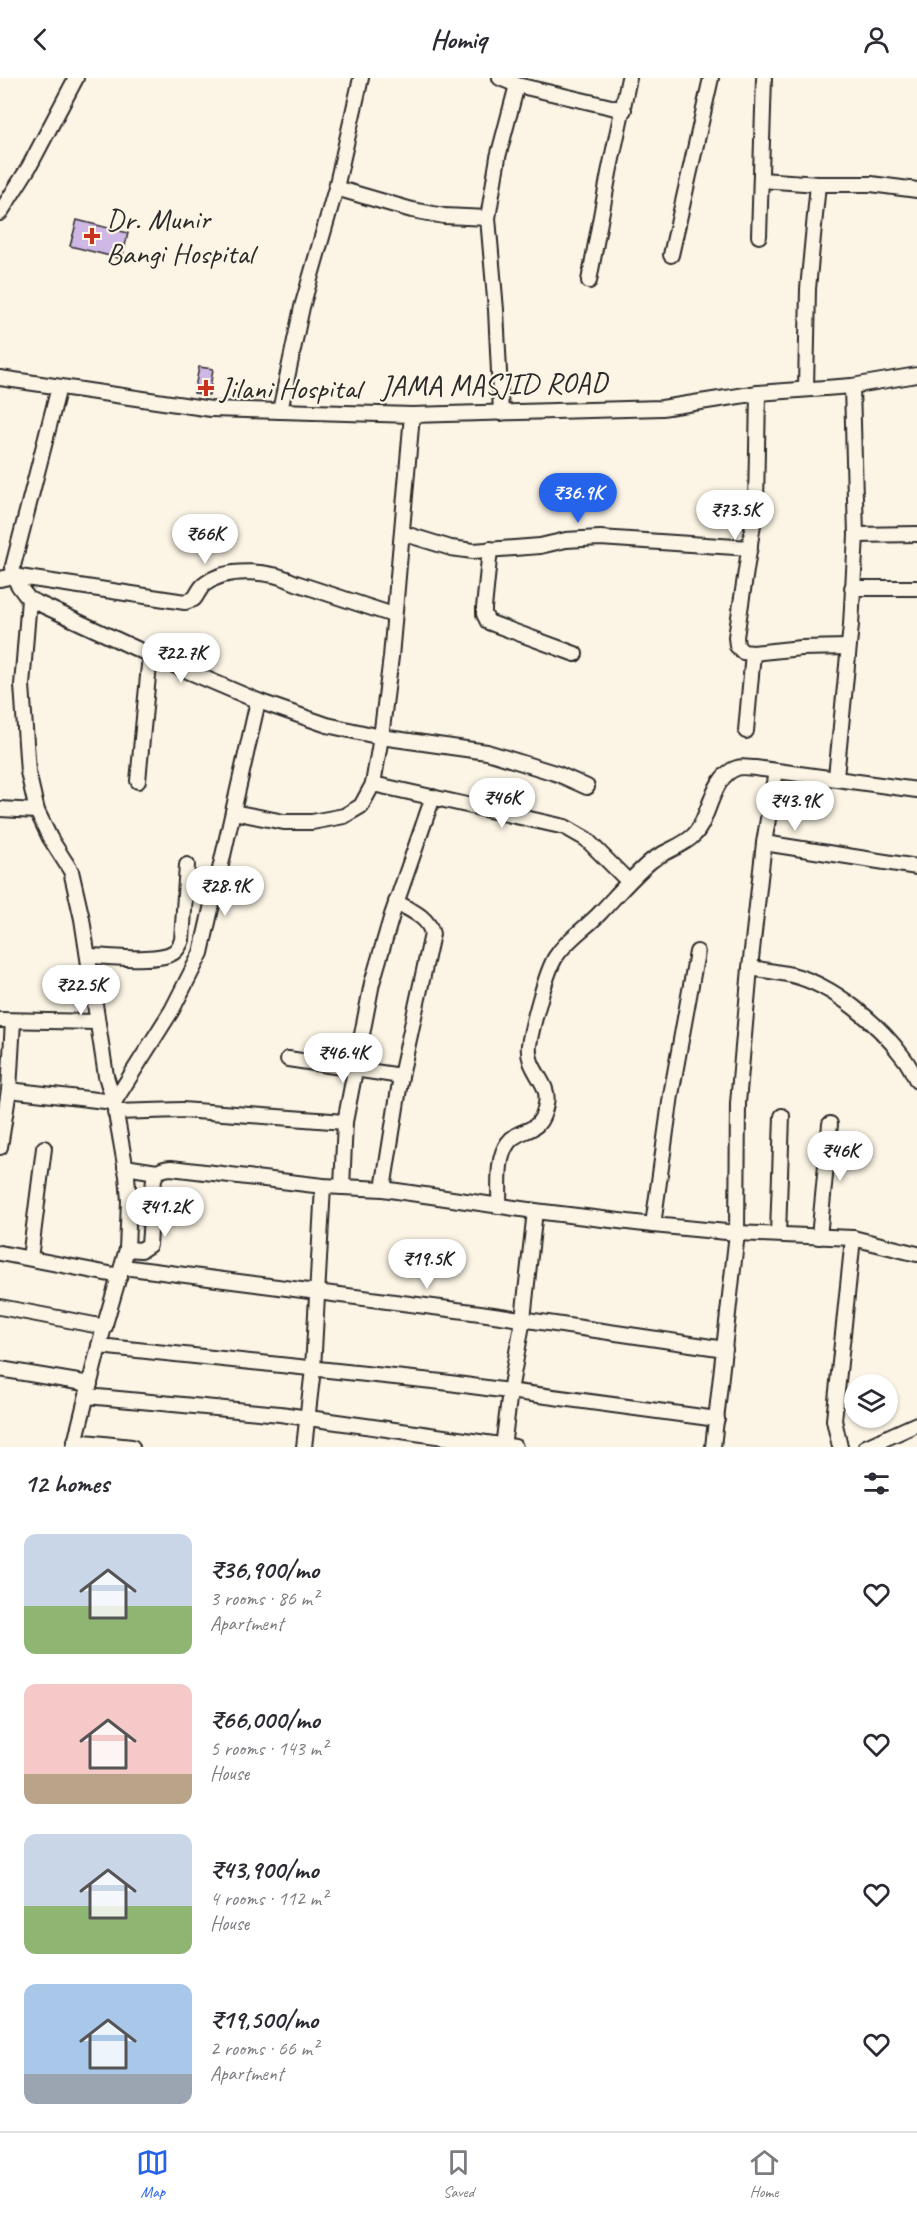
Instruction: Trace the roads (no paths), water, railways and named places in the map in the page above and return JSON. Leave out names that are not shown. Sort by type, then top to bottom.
[{"type":"street","points":[[0,213],[29,166],[76,78]]},
{"type":"street","points":[[280,411],[302,307],[336,188],[361,78]]},
{"type":"street","points":[[500,78],[517,85],[624,110]]},
{"type":"street","points":[[589,281],[629,78]]},
{"type":"street","points":[[671,255],[711,78]]},
{"type":"street","points":[[759,236],[764,78]]},
{"type":"street","points":[[501,413],[496,310],[488,218],[498,157],[517,85]]},
{"type":"street","points":[[761,180],[818,184],[871,184],[917,190]]},
{"type":"street","points":[[807,388],[808,289],[818,184]]},
{"type":"street","points":[[336,188],[412,210],[444,216],[488,218]]},
{"type":"street","name":"JAMA MASJID ROAD","points":[[0,378],[212,409],[412,415],[662,408],[758,393],[852,386],[917,375]]},
{"type":"street","points":[[836,777],[856,535],[852,386]]},
{"type":"street","points":[[6,578],[13,566],[59,387]]},
{"type":"street","points":[[758,393],[756,504],[736,637],[737,646],[743,652],[753,653],[848,646]]},
{"type":"street","points":[[233,812],[284,822],[312,822],[344,816],[362,806],[373,784],[391,657],[412,415]]},
{"type":"street","points":[[402,533],[451,548],[473,551],[540,546],[566,540],[600,538],[750,548]]},
{"type":"street","points":[[856,535],[917,534]]},
{"type":"street","points":[[490,549],[483,615],[488,622],[575,654]]},
{"type":"street","points":[[6,578],[184,602],[194,599],[202,585],[214,578],[238,573],[263,572],[282,576],[296,583],[393,615]]},
{"type":"street","points":[[6,578],[16,583],[29,599],[150,655],[258,701],[327,725],[381,737],[487,752],[558,774],[587,787]]},
{"type":"street","points":[[852,588],[917,588]]},
{"type":"street","points":[[29,599],[22,685],[28,772],[37,811],[50,838],[71,871],[88,956],[106,1076],[115,1107],[129,1201],[127,1250],[74,1444],[132,1447]]},
{"type":"street","points":[[746,731],[753,653]]},
{"type":"street","points":[[138,781],[150,655]]},
{"type":"street","points":[[115,1107],[172,1010],[201,953],[258,701]]},
{"type":"street","points":[[499,1206],[504,1150],[509,1141],[517,1135],[535,1128],[547,1102],[546,1089],[531,1065],[529,1056],[549,970],[556,956],[600,913],[628,881],[653,859],[688,841],[695,834],[701,825],[708,804],[725,777],[737,768],[755,768],[836,777],[917,790]]},
{"type":"street","points":[[713,1447],[737,1233],[738,1103],[750,968],[764,843],[776,771]]},
{"type":"street","points":[[373,784],[565,827],[586,839],[628,881]]},
{"type":"street","points":[[342,1187],[345,1122],[372,983],[396,902],[433,797]]},
{"type":"street","points":[[0,809],[37,811]]},
{"type":"street","points":[[764,843],[917,867]]},
{"type":"street","points":[[88,956],[168,956],[177,950],[182,940],[187,865]]},
{"type":"street","points":[[382,1189],[401,1076],[432,934],[424,919],[396,902]]},
{"type":"street","points":[[652,1225],[671,1095],[697,952]]},
{"type":"street","points":[[750,968],[808,980],[841,997],[874,1025],[904,1057],[917,1081]]},
{"type":"street","points":[[0,1147],[9,1090],[7,1020],[97,1022]]},
{"type":"street","points":[[288,1059],[401,1076]]},
{"type":"street","points":[[9,1090],[115,1107],[345,1122]]},
{"type":"street","points":[[778,1234],[782,1116]]},
{"type":"street","points":[[819,1237],[830,1124]]},
{"type":"street","points":[[30,1258],[45,1148]]},
{"type":"street","points":[[125,1167],[157,1172]]},
{"type":"street","points":[[127,1250],[141,1251],[149,1245],[154,1178],[162,1169],[171,1168],[323,1186],[382,1189],[652,1225],[737,1233],[853,1238],[917,1254]]},
{"type":"street","points":[[304,1447],[313,1369],[323,1186]]},
{"type":"street","points":[[0,1369],[88,1390],[507,1446],[510,1391],[523,1319],[535,1211]]},
{"type":"street","points":[[840,1447],[834,1420],[853,1238]]},
{"type":"street","points":[[0,1252],[122,1271],[318,1292],[523,1319],[725,1349]]},
{"type":"street","points":[[0,1307],[105,1327]]},
{"type":"street","points":[[99,1346],[510,1391],[717,1419]]},
{"type":"street","points":[[866,1447],[917,1424]]},
{"type":"place","name":"Dr. Munir Bangi Hospital","points":[[92,236]]},
{"type":"place","name":"Jilani Hospital","points":[[206,388]]}]
